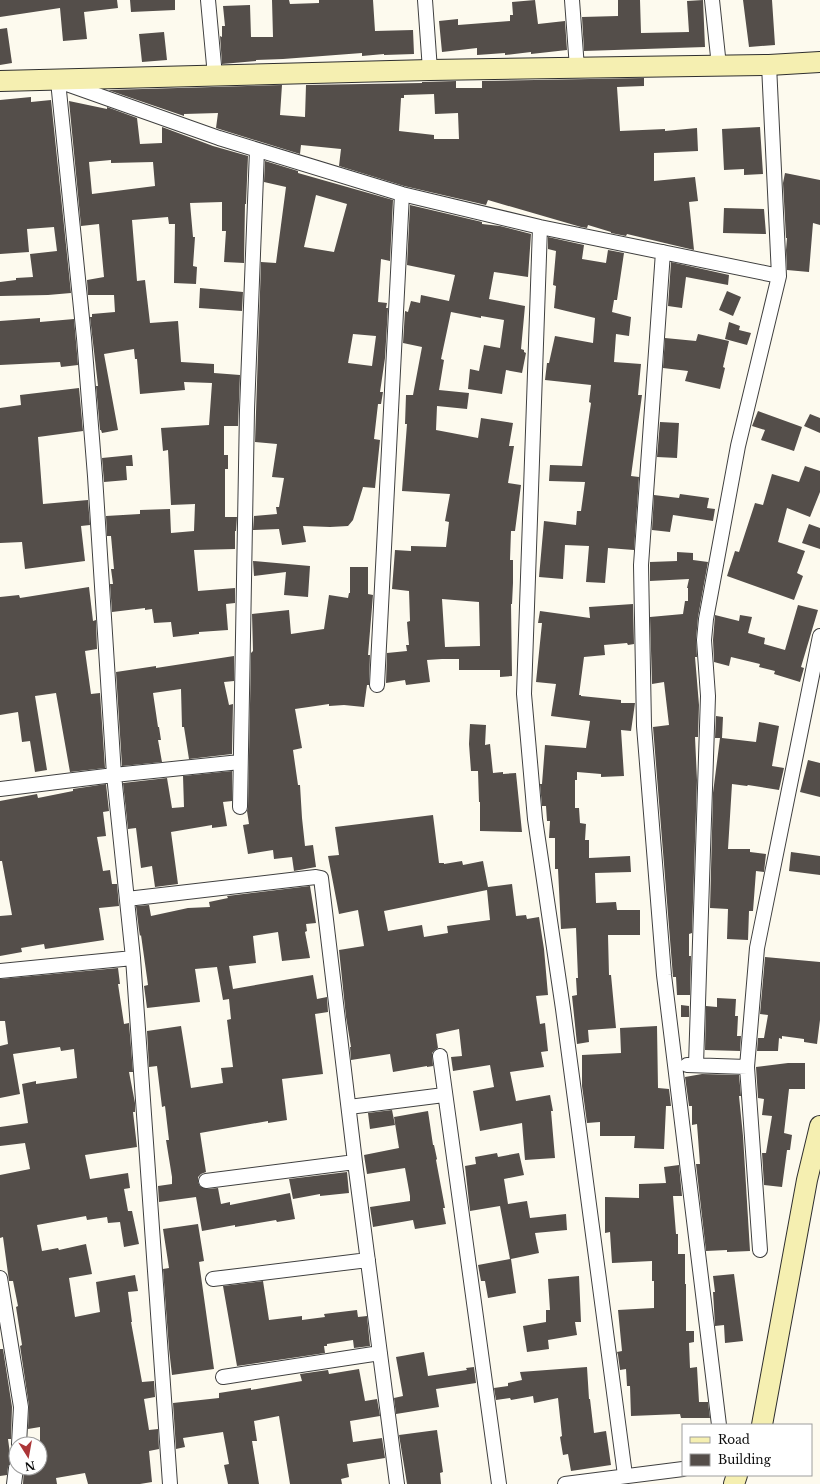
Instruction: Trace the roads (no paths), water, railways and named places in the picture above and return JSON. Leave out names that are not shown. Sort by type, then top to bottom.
[{"type":"street","points":[[208,0],[215,76]]},
{"type":"street","points":[[425,0],[430,70]]},
{"type":"street","points":[[572,0],[577,68]]},
{"type":"street","points":[[712,0],[719,66]]},
{"type":"street","points":[[0,81],[430,70],[768,65],[820,62]]},
{"type":"street","points":[[696,1065],[708,696],[704,640],[706,619],[738,446],[779,276],[768,65]]},
{"type":"street","points":[[58,80],[219,138],[402,194],[540,227],[779,276]]},
{"type":"street","points":[[58,80],[84,338],[95,468],[114,775],[133,958],[170,1484]]},
{"type":"street","points":[[240,807],[247,410],[257,150]]},
{"type":"street","points":[[377,685],[402,194]]},
{"type":"street","points":[[540,227],[524,694],[535,819],[564,1017],[625,1476]]},
{"type":"street","points":[[662,252],[641,565],[644,726],[664,975],[719,1424]]},
{"type":"street","points":[[760,1250],[747,1067],[757,948],[820,636]]},
{"type":"street","points":[[0,789],[240,762]]},
{"type":"street","points":[[127,899],[316,877],[321,878],[397,1484]]},
{"type":"street","points":[[0,971],[133,958]]},
{"type":"street","points":[[440,1056],[498,1484]]},
{"type":"street","points":[[675,1064],[747,1067]]},
{"type":"street","points":[[349,1107],[444,1094]]},
{"type":"street","points":[[762,1424],[807,1180],[820,1126]]},
{"type":"street","points":[[206,1181],[356,1162]]},
{"type":"street","points":[[213,1279],[368,1260]]},
{"type":"street","points":[[0,1278],[5,1342],[21,1407],[19,1436]]},
{"type":"street","points":[[223,1377],[380,1353]]},
{"type":"street","points":[[565,1484],[682,1469]]}]
